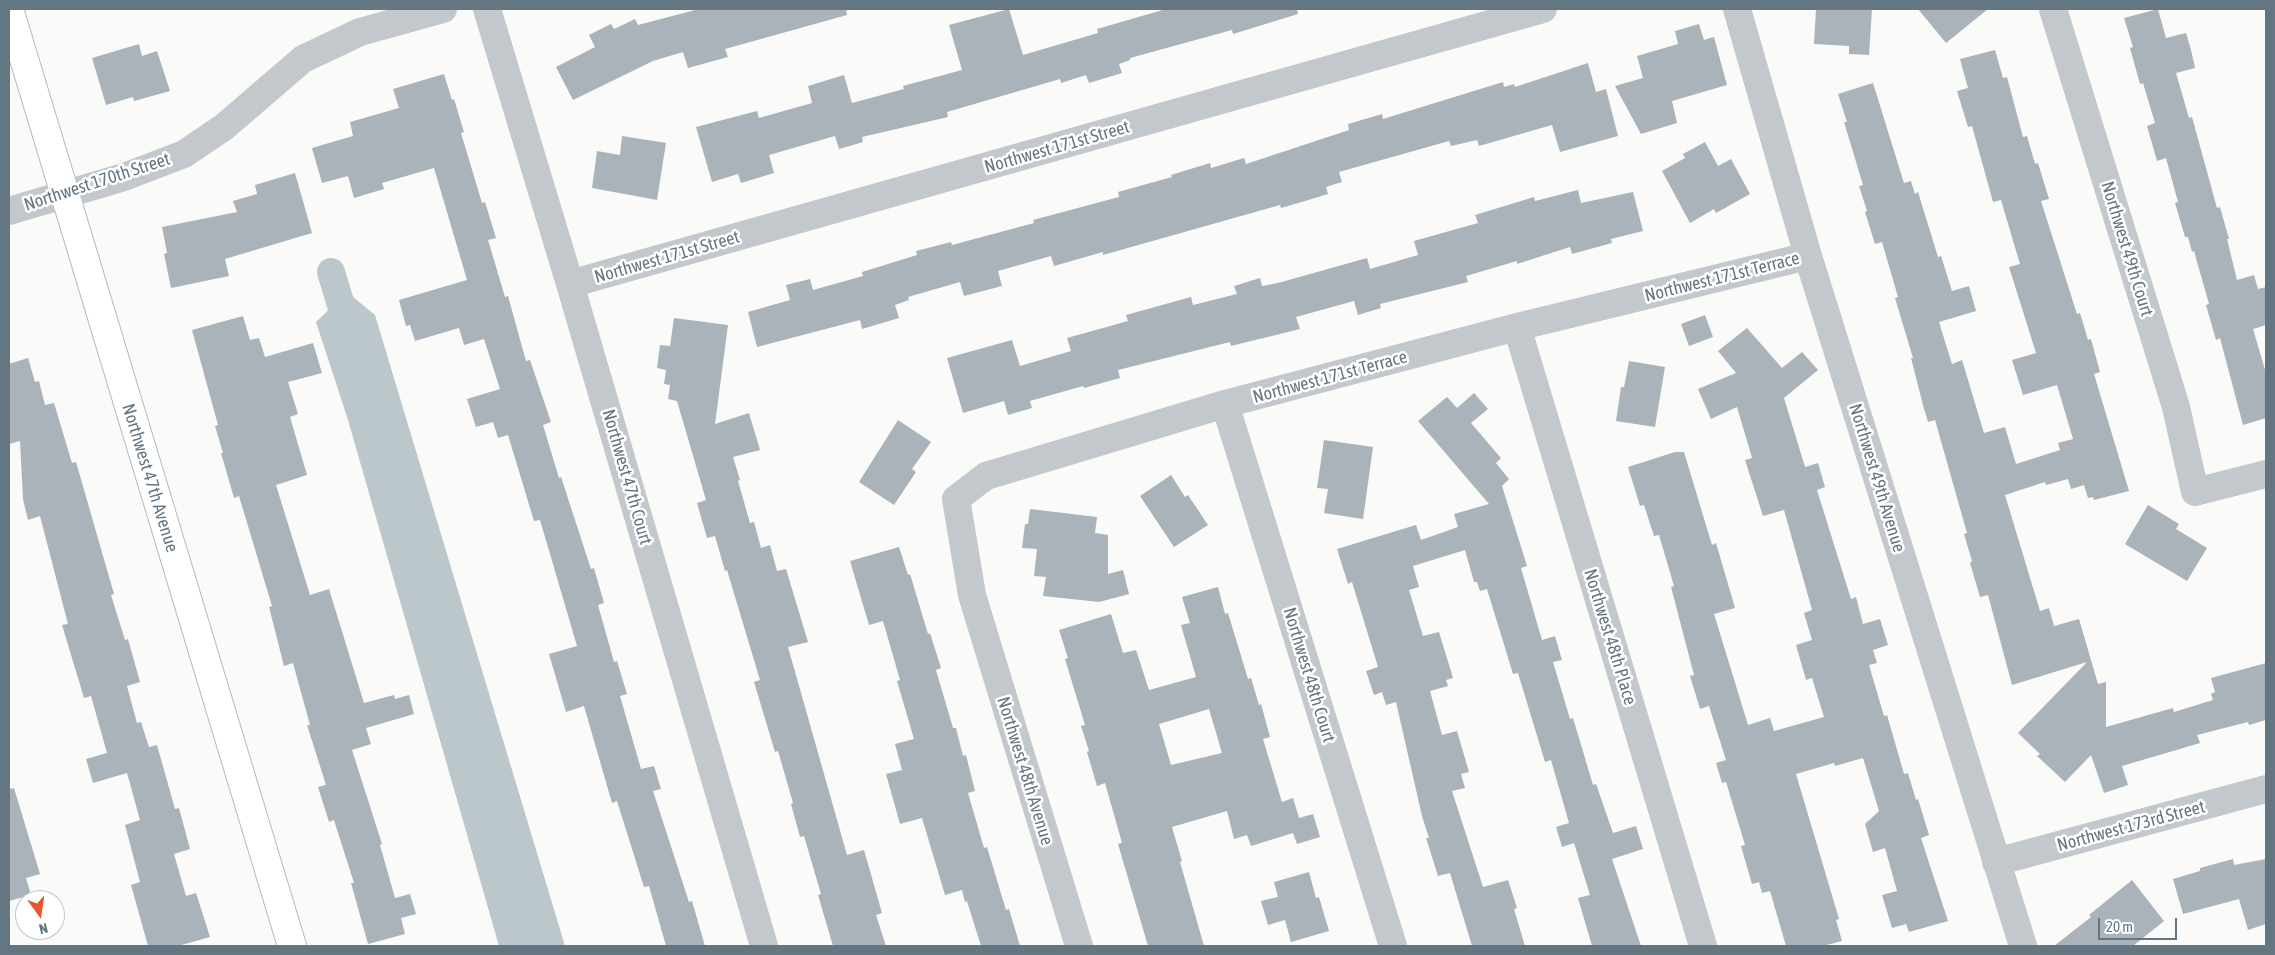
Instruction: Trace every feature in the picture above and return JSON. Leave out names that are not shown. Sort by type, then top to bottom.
[{"type":"main road","name":"Northwest 47th Avenue","points":[[9,9],[63,194],[292,946]]},
{"type":"street","name":"Northwest 170th Street","points":[[9,210],[124,177],[184,154],[224,127],[303,59],[360,32],[443,9]]},
{"type":"street","name":"Northwest 47th Court","points":[[487,9],[570,284],[764,946]]},
{"type":"street","name":"Northwest 171st Street","points":[[570,284],[1543,9]]},
{"type":"street","name":"Northwest 49th Avenue","points":[[1737,9],[1808,256],[2023,946]]},
{"type":"street","name":"Northwest 49th Court","points":[[2053,9],[2176,407],[2196,492],[2266,474]]},
{"type":"street","name":"Northwest 171st Terrace","points":[[972,596],[956,499],[986,476],[1225,404],[1517,327],[1808,256]]},
{"type":"street","name":"Northwest 48th Place","points":[[1517,327],[1703,946]]},
{"type":"street","name":"Northwest 48th Court","points":[[1225,404],[1394,946]]},
{"type":"street","name":"Northwest 48th Avenue","points":[[972,596],[1079,946]]},
{"type":"street","name":"Northwest 173rd Street","points":[[1996,862],[2266,789]]},
{"type":"shaded area","points":[[347,292],[375,315],[565,946],[499,946],[348,420],[316,322]]},
{"type":"building","points":[[699,9],[846,9],[847,15],[725,49],[728,57],[688,68],[683,52],[653,61],[573,100],[556,67],[595,47],[589,35],[611,24],[614,29],[635,19],[638,25]]},
{"type":"building","points":[[1009,9],[1023,55],[1098,33],[1097,29],[1166,9],[1297,9],[1298,14],[1233,34],[1232,30],[1130,58],[1130,60],[1119,64],[1122,73],[1089,83],[1086,75],[1061,83],[1060,79],[947,112],[948,117],[862,137],[863,142],[839,149],[835,136],[769,155],[774,173],[741,183],[738,174],[712,182],[696,127],[757,111],[759,118],[812,103],[808,86],[844,75],[852,103],[904,89],[903,86],[962,70],[949,25]]},
{"type":"building","points":[[1816,9],[1872,9],[1869,55],[1849,54],[1849,46],[1814,44]]},
{"type":"building","points":[[1918,9],[1988,9],[1946,43]]},
{"type":"building","points":[[2158,9],[2166,38],[2186,33],[2191,50],[2195,68],[2176,73],[2189,118],[2192,117],[2217,208],[2220,207],[2229,239],[2227,239],[2237,280],[2254,275],[2258,289],[2266,287],[2266,325],[2253,329],[2266,373],[2266,418],[2243,425],[2220,338],[2216,340],[2206,305],[2209,304],[2194,251],[2192,252],[2188,237],[2185,237],[2175,203],[2178,202],[2166,158],[2157,161],[2147,126],[2155,123],[2143,83],[2140,84],[2130,48],[2133,47],[2124,18]]},
{"type":"building","points":[[1699,24],[1704,40],[1714,37],[1727,85],[1672,101],[1677,123],[1641,134],[1615,86],[1643,78],[1637,56],[1678,44],[1675,31]]},
{"type":"building","points":[[139,44],[142,56],[157,51],[170,91],[134,101],[133,97],[106,105],[92,58]]},
{"type":"building","points":[[1995,50],[2003,78],[2007,77],[2023,137],[2027,136],[2035,164],[2038,163],[2049,199],[2041,201],[2077,314],[2080,313],[2088,340],[2091,339],[2100,372],[2094,374],[2129,491],[2094,500],[2093,497],[2088,498],[2084,485],[2071,489],[2068,479],[2046,485],[2045,482],[2005,495],[2040,611],[2049,608],[2054,626],[2079,619],[2098,684],[2106,682],[2106,727],[2173,708],[2174,712],[2213,700],[2211,694],[2215,692],[2211,678],[2266,663],[2266,720],[2249,725],[2248,722],[2197,735],[2200,743],[2122,766],[2128,785],[2104,793],[2091,755],[2065,782],[2037,756],[2040,754],[2018,733],[2087,662],[2012,685],[1988,595],[1980,597],[1970,563],[1972,561],[1964,534],[1967,533],[1935,420],[1928,422],[1923,405],[1911,358],[1913,358],[1895,298],[1898,297],[1882,242],[1875,244],[1865,212],[1867,211],[1859,186],[1863,185],[1844,122],[1847,122],[1838,94],[1873,83],[1904,183],[1911,181],[1915,194],[1918,192],[1938,257],[1941,256],[1952,291],[1969,286],[1976,311],[1939,322],[1952,364],[1962,360],[1984,433],[2005,427],[2016,464],[2060,450],[2058,443],[2073,439],[2057,385],[2023,395],[2012,360],[2036,353],[2009,267],[2020,264],[2001,200],[1993,202],[1972,126],[1968,127],[1957,91],[1968,88],[1960,59]]},
{"type":"building","points":[[1588,63],[1596,92],[1606,89],[1618,136],[1560,152],[1552,125],[1479,146],[1477,140],[1451,146],[1449,141],[1339,172],[1342,182],[1326,187],[1328,194],[1305,201],[1281,208],[1280,205],[1103,255],[1103,252],[1054,266],[1051,256],[998,271],[1002,286],[964,296],[960,282],[908,297],[909,300],[895,305],[899,318],[862,329],[860,320],[757,347],[748,312],[790,300],[786,285],[810,279],[813,290],[863,276],[862,272],[917,255],[916,251],[951,242],[952,245],[1034,223],[1033,220],[1119,197],[1118,192],[1172,177],[1171,175],[1210,163],[1211,168],[1244,158],[1246,164],[1349,130],[1348,124],[1382,114],[1383,119],[1503,82],[1504,87],[1514,84],[1515,87]]},
{"type":"building","points":[[444,74],[464,132],[461,133],[482,203],[485,202],[496,238],[488,240],[505,297],[508,296],[526,361],[530,360],[551,422],[543,425],[559,478],[561,477],[591,569],[594,568],[604,603],[598,605],[614,662],[617,661],[627,694],[620,696],[641,769],[654,766],[661,789],[653,791],[689,902],[692,901],[705,946],[666,946],[649,886],[644,887],[617,801],[612,803],[584,706],[566,712],[549,654],[577,646],[540,520],[534,521],[508,435],[498,438],[493,422],[476,427],[467,399],[500,389],[484,339],[464,345],[459,328],[415,341],[410,325],[406,326],[399,300],[467,280],[434,168],[382,183],[384,189],[354,198],[348,176],[322,183],[312,148],[353,136],[350,122],[399,108],[393,89]]},
{"type":"building","points":[[622,136],[666,143],[657,200],[592,188],[597,151],[620,155]]},
{"type":"building","points":[[1705,142],[1718,166],[1731,159],[1750,194],[1716,213],[1714,209],[1690,223],[1662,171],[1685,158],[1683,154]]},
{"type":"building","points":[[295,173],[312,233],[225,259],[229,276],[171,288],[164,254],[167,253],[162,227],[237,212],[233,201],[257,194],[255,185]]},
{"type":"building","points":[[1578,190],[1581,203],[1633,192],[1643,231],[1611,239],[1612,243],[1572,254],[1570,247],[1517,264],[1517,261],[1466,276],[1468,282],[1380,304],[1381,308],[1358,315],[1354,301],[1296,317],[1300,329],[1231,346],[1230,342],[1118,370],[1120,378],[1030,401],[1032,408],[1008,415],[1004,401],[963,413],[947,358],[1012,340],[1020,366],[1071,351],[1067,338],[1128,321],[1126,315],[1191,297],[1193,305],[1237,294],[1234,286],[1260,278],[1262,286],[1367,258],[1370,269],[1418,255],[1414,241],[1478,223],[1475,215],[1534,197],[1535,201]]},
{"type":"building","points":[[1705,315],[1713,337],[1689,346],[1681,324]]},
{"type":"building","points":[[243,316],[250,340],[259,338],[265,357],[313,343],[322,373],[288,382],[298,414],[290,417],[307,475],[276,485],[310,595],[329,589],[364,703],[394,695],[395,699],[409,695],[414,714],[366,728],[371,744],[352,750],[382,844],[380,845],[395,898],[410,894],[416,914],[401,918],[405,934],[368,944],[351,883],[354,883],[334,820],[329,822],[318,787],[326,785],[307,725],[310,725],[293,663],[284,666],[269,607],[272,606],[239,496],[234,498],[221,453],[223,453],[215,426],[218,425],[192,330]]},
{"type":"building","points":[[674,318],[728,325],[715,424],[749,413],[760,450],[733,457],[740,480],[738,481],[750,523],[754,522],[761,548],[770,545],[777,571],[786,569],[808,642],[788,647],[847,855],[864,850],[882,913],[876,915],[886,946],[833,946],[818,895],[821,894],[804,836],[800,837],[791,804],[793,803],[778,751],[775,752],[754,682],[760,680],[727,570],[725,571],[715,536],[707,538],[697,503],[706,500],[677,401],[668,399],[670,385],[664,384],[666,370],[657,368],[660,345],[670,346]]},
{"type":"building","points":[[1747,328],[1782,368],[1802,352],[1818,370],[1784,398],[1805,467],[1818,463],[1825,487],[1817,490],[1851,599],[1856,597],[1863,624],[1880,619],[1888,645],[1873,650],[1877,663],[1869,665],[1884,716],[1887,715],[1904,774],[1908,773],[1916,800],[1918,799],[1929,835],[1921,838],[1948,921],[1909,932],[1906,924],[1892,928],[1882,895],[1897,891],[1885,848],[1873,852],[1865,824],[1879,811],[1863,758],[1835,766],[1834,763],[1796,774],[1839,919],[1836,920],[1842,941],[1823,946],[1786,946],[1770,891],[1762,893],[1759,882],[1752,884],[1741,846],[1745,845],[1726,782],[1722,783],[1716,763],[1726,760],[1709,706],[1700,709],[1690,676],[1694,675],[1671,587],[1674,586],[1659,535],[1654,536],[1644,505],[1640,506],[1628,467],[1675,452],[1684,452],[1712,545],[1716,543],[1735,608],[1714,614],[1748,725],[1770,718],[1774,731],[1824,717],[1812,678],[1806,680],[1796,645],[1812,640],[1804,613],[1812,610],[1784,510],[1763,516],[1745,460],[1752,458],[1737,407],[1711,419],[1698,389],[1736,373],[1718,351]]},
{"type":"building","points":[[28,358],[35,382],[39,381],[45,405],[54,403],[72,463],[76,462],[114,594],[111,595],[125,640],[128,639],[140,682],[127,686],[137,723],[141,722],[149,747],[157,745],[175,809],[179,808],[190,849],[174,854],[186,896],[196,893],[210,937],[178,946],[148,946],[131,885],[140,882],[125,825],[140,820],[127,773],[93,783],[86,759],[107,753],[91,696],[84,698],[62,625],[68,624],[40,516],[28,520],[23,499],[20,441],[9,444],[9,364]]},
{"type":"building","points":[[1629,361],[1665,367],[1655,427],[1616,421],[1621,387],[1624,387]]},
{"type":"building","points":[[1474,393],[1488,409],[1471,423],[1501,458],[1496,463],[1509,479],[1502,486],[1527,566],[1521,568],[1542,640],[1555,636],[1562,660],[1553,662],[1570,719],[1573,718],[1593,785],[1596,784],[1613,833],[1636,826],[1643,849],[1612,859],[1641,946],[1592,946],[1578,898],[1590,895],[1574,843],[1562,847],[1556,827],[1569,823],[1551,760],[1545,762],[1518,673],[1513,674],[1487,589],[1480,591],[1477,582],[1474,582],[1465,550],[1413,566],[1419,587],[1409,590],[1423,636],[1439,632],[1453,678],[1446,680],[1448,686],[1430,691],[1442,735],[1457,731],[1469,772],[1461,774],[1465,788],[1452,791],[1483,887],[1508,880],[1517,908],[1514,909],[1525,946],[1472,946],[1450,873],[1438,876],[1426,838],[1429,838],[1422,816],[1396,702],[1386,705],[1382,692],[1374,695],[1366,671],[1378,667],[1352,582],[1348,584],[1337,549],[1416,525],[1421,540],[1458,527],[1454,514],[1489,504],[1418,421],[1447,397],[1457,408]]},
{"type":"building","points":[[898,420],[931,442],[912,469],[916,472],[894,505],[859,482]]},
{"type":"building","points":[[1324,440],[1373,447],[1363,519],[1324,513],[1328,489],[1317,488]]},
{"type":"building","points":[[1171,475],[1185,497],[1188,495],[1208,525],[1174,547],[1140,496]]},
{"type":"building","points":[[2148,505],[2179,524],[2176,529],[2207,548],[2187,581],[2125,544]]},
{"type":"building","points":[[1030,509],[1097,517],[1095,533],[1108,535],[1108,574],[1123,570],[1129,594],[1099,602],[1043,596],[1046,577],[1034,576],[1037,549],[1022,548],[1025,524],[1028,524]]},
{"type":"building","points":[[899,547],[908,575],[910,574],[928,634],[930,633],[941,668],[936,670],[953,728],[956,728],[963,756],[966,755],[975,791],[968,793],[984,848],[987,847],[1006,910],[1009,909],[1020,946],[981,946],[962,890],[945,895],[922,818],[900,824],[886,774],[902,770],[895,744],[914,739],[897,681],[900,680],[883,621],[869,625],[850,561]]},
{"type":"building","points":[[1218,587],[1225,614],[1228,613],[1248,679],[1251,678],[1259,705],[1261,704],[1270,737],[1263,739],[1282,802],[1293,798],[1299,818],[1313,814],[1320,837],[1297,844],[1293,833],[1251,846],[1247,835],[1234,839],[1227,811],[1172,827],[1204,946],[1148,946],[1118,844],[1122,843],[1105,783],[1097,786],[1087,752],[1089,751],[1081,726],[1085,725],[1065,659],[1068,658],[1059,630],[1111,614],[1123,653],[1136,650],[1149,690],[1196,677],[1181,625],[1190,623],[1182,597]],"holes":[[[1209,709],[1222,753],[1171,765],[1159,724]]]},
{"type":"building","points":[[14,788],[40,874],[26,878],[30,890],[15,890],[15,899],[9,901],[9,789]]},
{"type":"building","points":[[2233,859],[2234,865],[2266,859],[2266,924],[2248,930],[2239,899],[2183,914],[2173,879],[2200,871],[2200,868]]},
{"type":"building","points":[[1309,872],[1316,898],[1319,897],[1329,931],[1291,942],[1285,920],[1268,925],[1261,901],[1278,897],[1274,882]]},
{"type":"building","points":[[2132,880],[2164,921],[2133,946],[2054,946],[2091,917],[2089,915]]},
{"type":"waterway","points":[[331,272],[350,335]]}]
